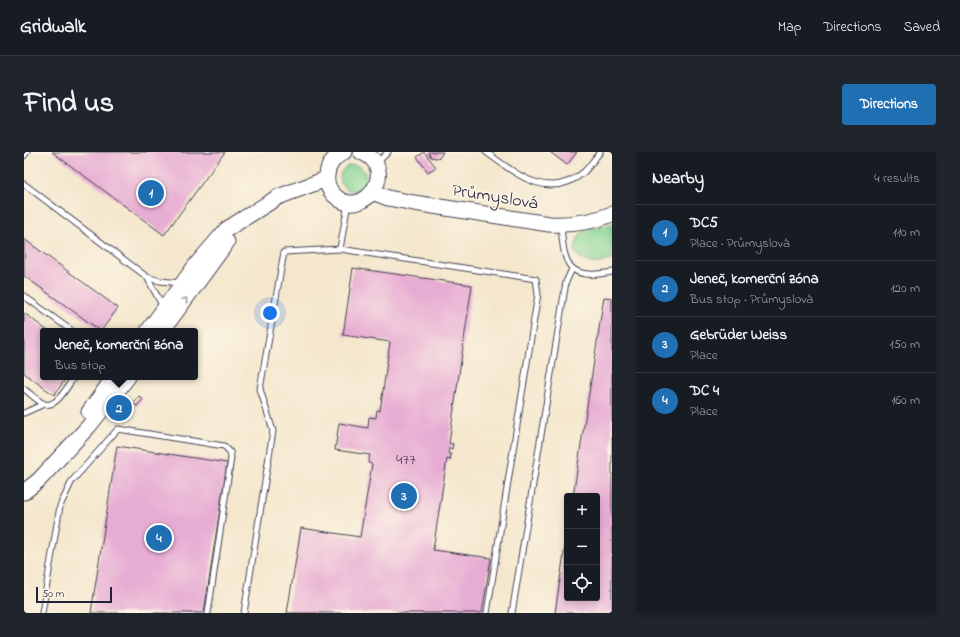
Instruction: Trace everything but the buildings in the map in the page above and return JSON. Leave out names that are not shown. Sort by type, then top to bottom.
[{"type":"main road","points":[[344,152],[336,156],[330,162],[326,179],[331,192],[336,197],[348,202],[362,201],[373,192],[378,178],[367,156]]},
{"type":"main road","points":[[150,328],[183,283],[227,229],[240,223],[255,211],[278,197],[326,179]]},
{"type":"main road","name":"Průmyslová","points":[[373,192],[388,198],[414,203],[561,224],[591,220],[612,214]]},
{"type":"main road","points":[[164,328],[240,223]]},
{"type":"main road","points":[[79,435],[88,413],[112,380]]},
{"type":"main road","points":[[24,492],[38,480],[102,411],[126,380]]},
{"type":"lane","points":[[24,156],[27,152]]},
{"type":"lane","points":[[367,156],[388,152]]},
{"type":"lane","points":[[486,152],[520,177],[538,184],[554,185],[570,182],[586,171],[600,152]]},
{"type":"lane","points":[[24,184],[147,277],[160,281],[183,283]]},
{"type":"lane","points":[[340,249],[348,202]]},
{"type":"lane","points":[[561,224],[565,260],[572,269],[586,274],[612,272]]},
{"type":"lane","points":[[244,613],[273,431],[260,389],[284,252],[340,249],[536,279],[538,294],[487,613]]},
{"type":"lane","points":[[512,613],[566,282],[572,269]]},
{"type":"lane","points":[[147,277],[164,309]]},
{"type":"lane","points":[[24,296],[68,328]]},
{"type":"lane","points":[[24,413],[44,404],[51,404],[57,400],[72,380]]},
{"type":"lane","points":[[24,389],[44,404]]},
{"type":"lane","points":[[42,613],[60,506],[72,481],[118,429],[224,446],[230,452],[231,458],[208,613]]},
{"type":"green space","points":[[353,165],[362,169],[366,178],[362,187],[353,191],[344,187],[340,178],[344,169]]},
{"type":"green space","points":[[612,223],[612,260],[601,263],[592,263],[584,260],[575,253],[576,244],[582,233],[586,230]]},
{"type":"place","name":"DC5","points":[[151,193]]},
{"type":"place","name":"Jeneč, komerční zóna","points":[[119,408]]},
{"type":"place","name":"Gebrüder Weiss","points":[[404,496]]},
{"type":"place","name":"DC 4","points":[[159,538]]}]
